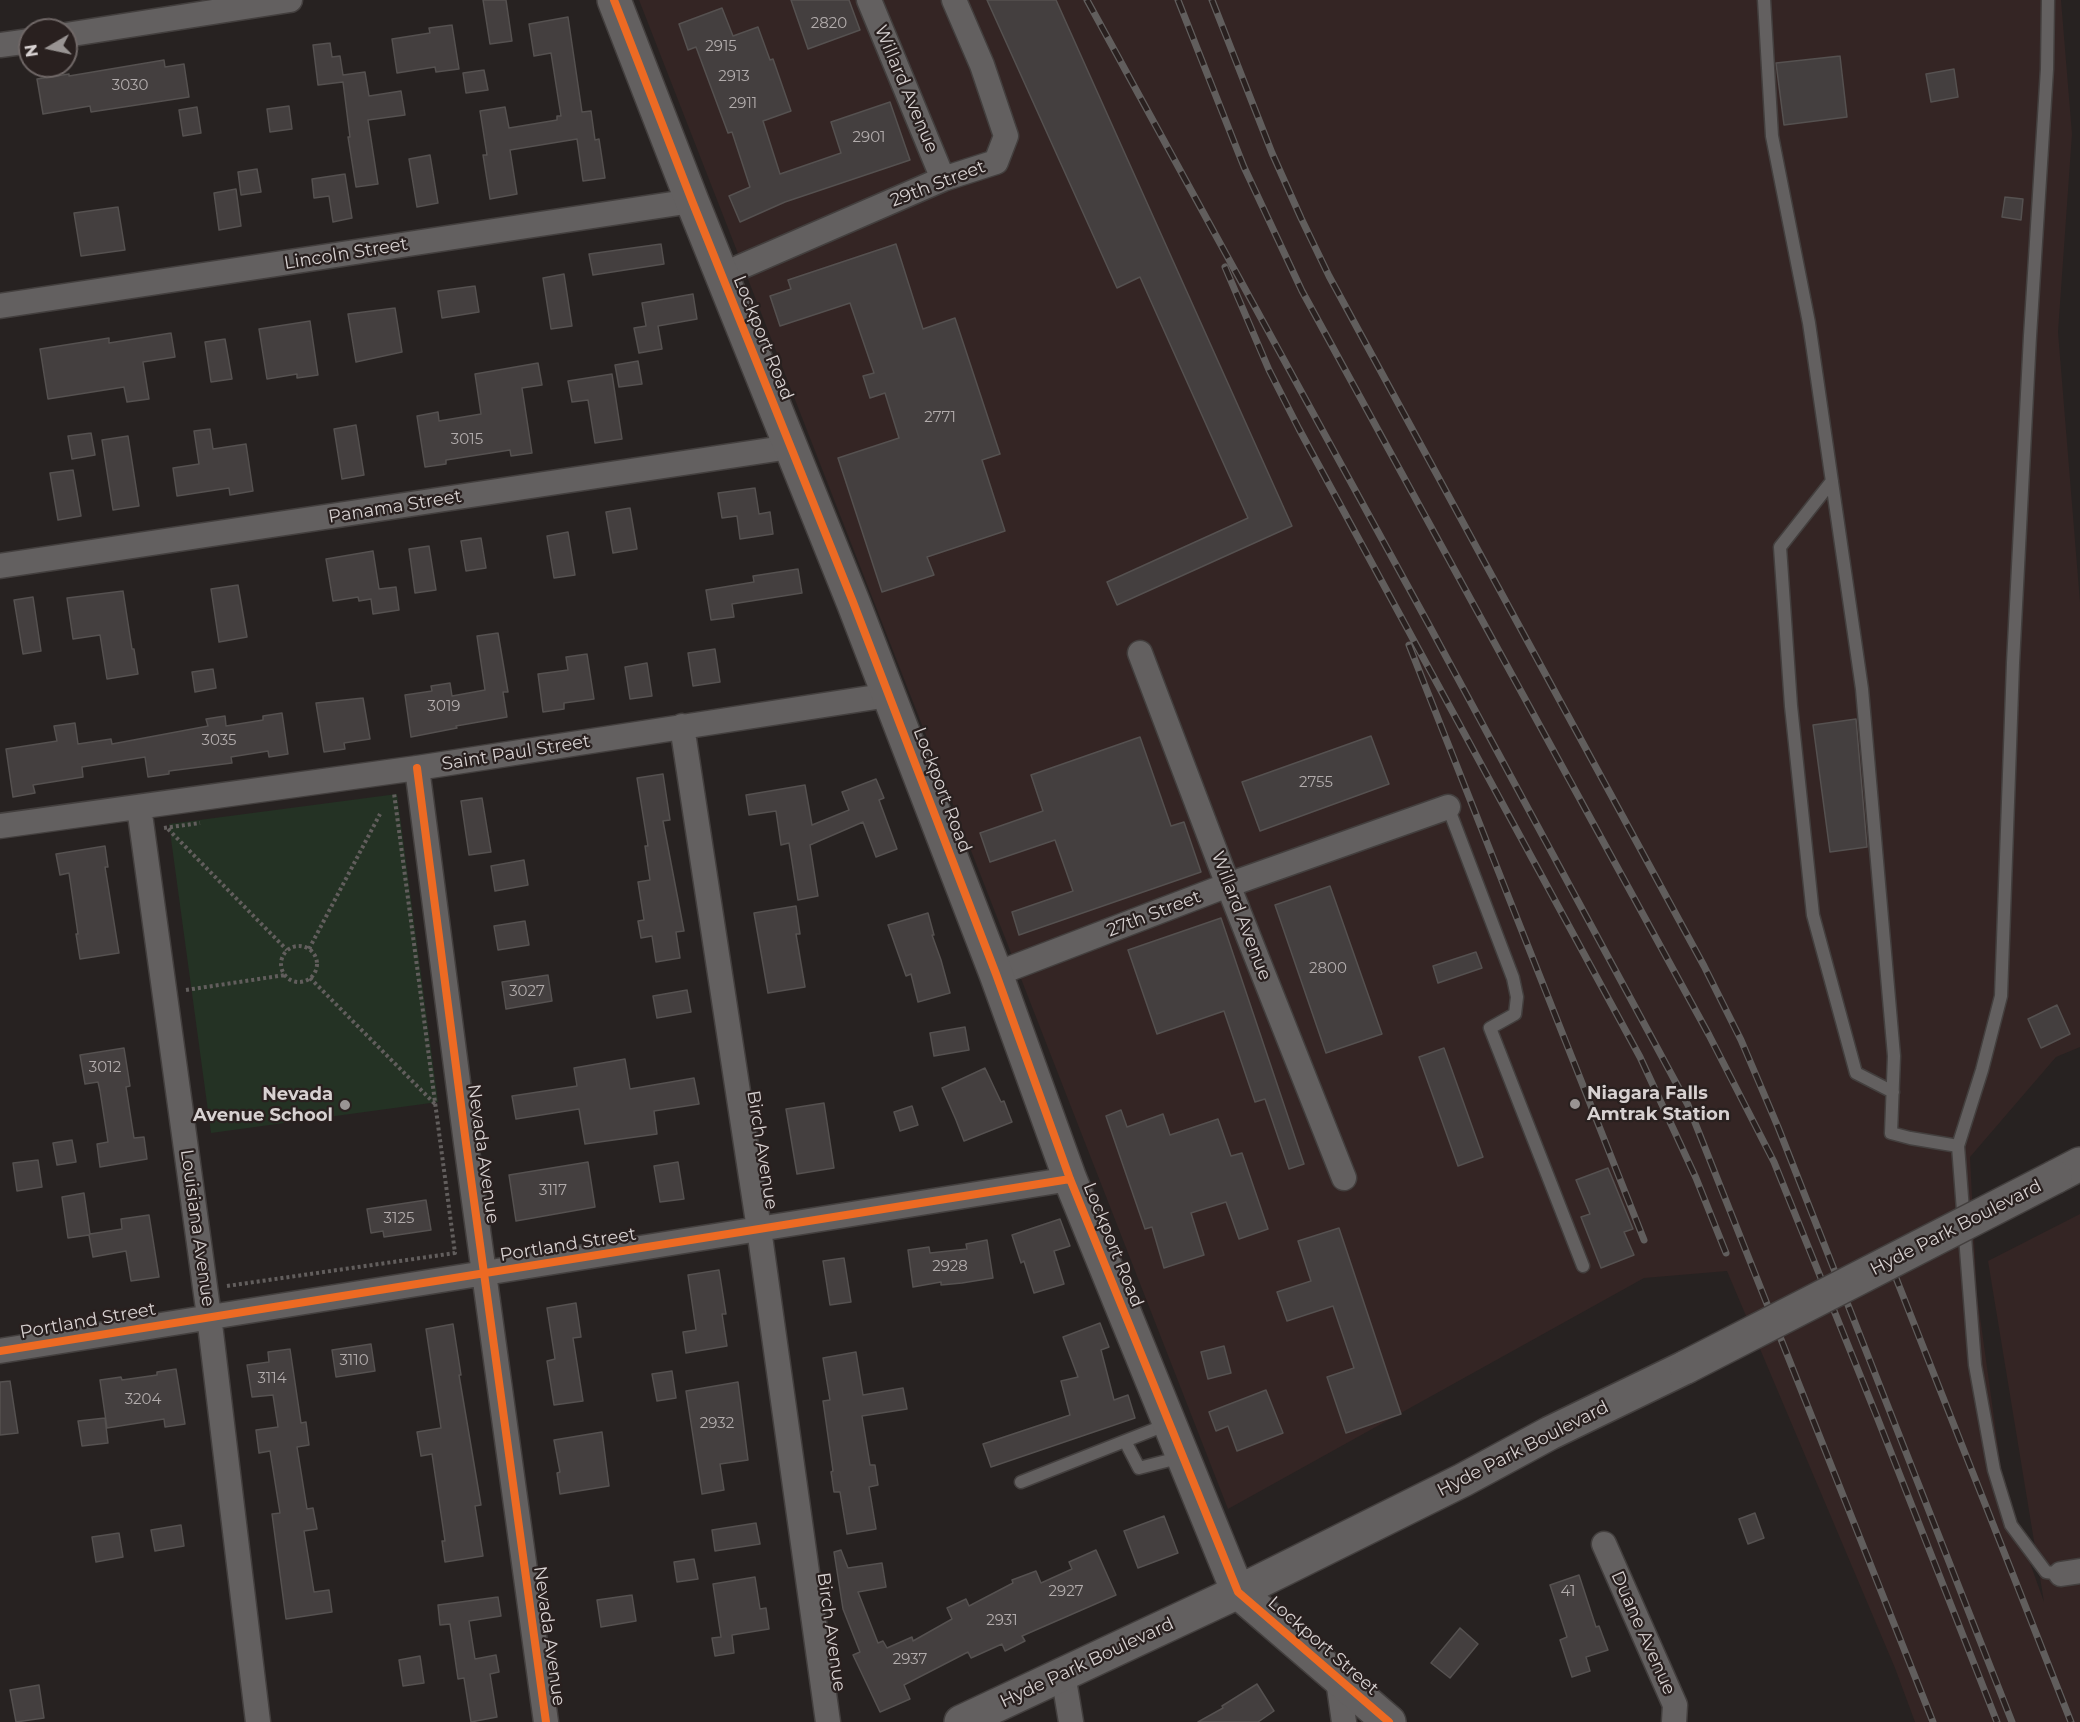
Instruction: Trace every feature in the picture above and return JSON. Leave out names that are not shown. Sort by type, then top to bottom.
[{"type":"street","points":[[78,33],[290,0]]},
{"type":"street","name":"Lockport Road","points":[[614,0],[889,695],[996,974],[1070,1179],[1238,1592]]},
{"type":"street","name":"Willard Avenue","points":[[869,0],[943,179]]},
{"type":"street","name":"29th Street","points":[[722,275],[943,179],[996,162],[1006,136],[982,65],[954,0]]},
{"type":"street","points":[[0,45],[18,43]]},
{"type":"street","name":"Lincoln Street","points":[[0,306],[692,201]]},
{"type":"street","name":"Panama Street","points":[[0,566],[790,447]]},
{"type":"street","name":"Willard Avenue","points":[[1140,653],[1228,885],[1344,1178]]},
{"type":"street","name":"Saint Paul Street","points":[[0,826],[417,768],[889,695]]},
{"type":"street","name":"Birch Avenue","points":[[682,726],[759,1229],[828,1722]]},
{"type":"street","name":"Nevada Avenue","points":[[417,768],[546,1722]]},
{"type":"street","name":"Louisiana Avenue","points":[[139,807],[209,1316],[258,1722]]},
{"type":"street","name":"27th Street","points":[[996,974],[1228,885],[1448,807]]},
{"type":"street","name":"Hyde Park Boulevard","points":[[961,1722],[1238,1592],[1463,1480],[2067,1171]]},
{"type":"street","name":"Portland Street","points":[[0,1351],[1070,1179]]},
{"type":"street","name":"Duane Avenue","points":[[1604,1544],[1675,1705],[1674,1722]]},
{"type":"street","name":"Lockport Street","points":[[1238,1592],[1389,1722]]},
{"type":"street","points":[[1063,1674],[1071,1722]]},
{"type":"street","points":[[1338,1680],[1344,1722]]},
{"type":"lane","points":[[1764,0],[1772,135],[1809,323],[1862,689],[1894,1056],[1892,1133],[1958,1146]]},
{"type":"lane","points":[[2048,0],[2047,69],[2013,663],[2001,996],[1982,1070],[1958,1146],[1976,1365],[1994,1470],[2011,1525],[2046,1572],[2070,1573]]},
{"type":"lane","points":[[1832,481],[1780,547],[1791,706],[1813,915],[1856,1073],[1893,1092]]},
{"type":"lane","points":[[1448,807],[1513,978],[1517,997],[1515,1014],[1490,1028],[1582,1266]]},
{"type":"lane","points":[[1021,1482],[1169,1423]]},
{"type":"lane","points":[[1125,1441],[1139,1468],[1183,1456]]},
{"type":"path","points":[[224,1287],[455,1253],[393,786]]},
{"type":"path","points":[[309,949],[380,814]]},
{"type":"path","points":[[167,828],[288,950]]},
{"type":"path","points":[[298,946],[309,949],[313,952],[317,963],[314,974],[299,982],[293,980],[286,974],[282,961],[288,950],[298,946]]},
{"type":"path","points":[[185,990],[286,974]]},
{"type":"path","points":[[310,978],[436,1105]]},
{"type":"shaded area","points":[[639,0],[2061,0],[2072,134],[2058,332],[2080,602],[2080,1047],[2056,1057],[1970,1157],[1977,1295],[2004,1490],[2044,1602],[1988,1261],[2080,1214],[2080,1722],[1915,1722],[1895,1668],[1727,1271],[1644,1278],[1228,1509]]},
{"type":"green space","points":[[397,794],[438,1102],[211,1133],[169,824]]},
{"type":"building","points":[[483,0],[506,0],[512,41],[490,44]]},
{"type":"building","points":[[791,0],[849,0],[860,30],[808,49]]},
{"type":"building","points":[[987,0],[1056,0],[1292,526],[1117,605],[1107,582],[1248,518],[1140,277],[1117,288]]},
{"type":"building","points":[[722,8],[733,36],[758,27],[770,60],[773,59],[791,111],[763,121],[780,174],[841,153],[831,122],[890,102],[910,160],[785,202],[740,222],[729,196],[750,187],[732,132],[728,133],[696,47],[688,50],[679,24]]},
{"type":"building","points":[[568,17],[582,112],[591,111],[595,140],[599,139],[605,178],[583,181],[577,139],[510,150],[517,194],[490,199],[483,155],[487,155],[480,111],[505,107],[509,128],[557,120],[557,116],[561,116],[551,53],[534,56],[529,24]]},
{"type":"building","points":[[452,25],[459,69],[436,72],[435,67],[397,73],[392,39],[430,33],[429,28]]},
{"type":"building","points":[[330,43],[332,57],[340,56],[343,75],[365,72],[369,96],[401,91],[405,115],[368,120],[378,184],[356,187],[343,82],[318,85],[313,45]]},
{"type":"building","points":[[1840,56],[1847,117],[1784,125],[1776,63]]},
{"type":"building","points":[[164,60],[165,67],[184,64],[189,97],[91,112],[90,106],[43,114],[37,79],[78,78],[78,74]]},
{"type":"building","points":[[1954,69],[1958,97],[1931,102],[1926,74]]},
{"type":"building","points":[[484,70],[488,90],[466,93],[463,73]]},
{"type":"building","points":[[289,106],[292,129],[270,132],[267,109]]},
{"type":"building","points":[[197,107],[201,133],[183,136],[179,110]]},
{"type":"building","points":[[430,155],[438,203],[417,207],[409,159]]},
{"type":"building","points":[[257,169],[261,192],[241,195],[238,172]]},
{"type":"building","points":[[345,174],[352,218],[333,222],[329,196],[314,198],[312,179]]},
{"type":"building","points":[[236,189],[241,226],[219,230],[214,193]]},
{"type":"building","points":[[2005,197],[2023,199],[2021,220],[2002,217]]},
{"type":"building","points":[[118,207],[125,250],[81,256],[74,213]]},
{"type":"building","points":[[661,244],[664,264],[593,275],[589,254]]},
{"type":"building","points":[[896,244],[923,329],[955,318],[1000,454],[982,460],[1005,531],[927,557],[934,575],[882,592],[838,458],[899,438],[885,393],[870,398],[863,376],[874,373],[850,303],[780,326],[770,296],[791,289],[788,280]]},
{"type":"building","points":[[564,274],[572,326],[551,329],[543,278]]},
{"type":"building","points":[[475,286],[479,312],[442,318],[438,291]]},
{"type":"building","points":[[693,294],[697,319],[658,326],[662,349],[639,353],[634,328],[646,326],[642,303]]},
{"type":"building","points":[[395,308],[402,352],[356,362],[348,314]]},
{"type":"building","points":[[310,321],[318,375],[297,378],[297,374],[267,379],[259,329]]},
{"type":"building","points":[[171,333],[175,357],[143,362],[149,399],[127,402],[124,387],[48,399],[40,349],[109,338],[109,343]]},
{"type":"building","points":[[225,339],[232,379],[211,382],[205,342]]},
{"type":"building","points":[[638,361],[642,384],[619,387],[615,365]]},
{"type":"building","points":[[538,363],[542,385],[522,388],[532,453],[511,456],[510,450],[446,460],[446,464],[425,467],[417,416],[438,412],[439,421],[481,414],[475,374]]},
{"type":"building","points":[[612,374],[622,439],[595,443],[588,400],[572,402],[568,381]]},
{"type":"building","points":[[356,425],[364,475],[342,479],[334,429]]},
{"type":"building","points":[[210,429],[213,449],[246,444],[253,491],[230,495],[229,488],[177,496],[173,468],[199,464],[194,431]]},
{"type":"building","points":[[91,433],[95,455],[72,459],[68,436]]},
{"type":"building","points":[[128,436],[139,506],[113,510],[102,440]]},
{"type":"building","points":[[73,470],[81,516],[58,520],[50,473]]},
{"type":"building","points":[[755,488],[759,514],[770,512],[773,534],[740,539],[737,516],[722,518],[718,493]]},
{"type":"building","points":[[630,508],[637,549],[613,553],[606,512]]},
{"type":"building","points":[[568,532],[575,575],[554,578],[547,536]]},
{"type":"building","points":[[481,538],[486,568],[466,571],[461,541]]},
{"type":"building","points":[[429,546],[436,590],[415,593],[409,549]]},
{"type":"building","points":[[373,551],[379,589],[396,587],[399,610],[373,614],[371,599],[359,601],[358,597],[333,601],[326,559]]},
{"type":"building","points":[[798,569],[802,593],[732,604],[734,617],[711,620],[706,590],[754,582],[753,576]]},
{"type":"building","points":[[238,585],[247,637],[219,642],[211,589]]},
{"type":"building","points":[[123,591],[138,674],[107,679],[100,635],[73,639],[67,598]]},
{"type":"building","points":[[33,597],[41,651],[23,654],[14,600]]},
{"type":"building","points":[[498,633],[508,692],[503,692],[507,717],[411,737],[405,695],[432,691],[431,686],[450,683],[452,696],[485,690],[477,636]]},
{"type":"building","points":[[715,649],[720,682],[693,686],[688,653]]},
{"type":"building","points":[[587,654],[594,699],[564,703],[564,709],[543,712],[538,674],[568,670],[566,657]]},
{"type":"building","points":[[647,663],[652,696],[630,699],[625,667]]},
{"type":"building","points":[[213,669],[216,688],[195,692],[192,672]]},
{"type":"building","points":[[363,698],[370,739],[344,743],[345,749],[324,752],[316,703]]},
{"type":"building","points":[[282,713],[288,754],[269,757],[268,751],[231,757],[232,763],[169,771],[169,774],[148,777],[145,757],[82,767],[83,777],[33,785],[35,793],[13,797],[6,749],[57,741],[54,726],[75,723],[78,744],[111,739],[112,744],[208,726],[206,719],[225,716],[226,726],[263,720],[263,716]]},
{"type":"building","points":[[1856,719],[1867,847],[1830,852],[1813,725]]},
{"type":"building","points":[[1371,736],[1389,784],[1260,831],[1242,782]]},
{"type":"building","points":[[1140,737],[1171,826],[1184,822],[1201,872],[1019,935],[1012,912],[1073,891],[1055,840],[990,862],[980,833],[1043,811],[1031,775]]},
{"type":"building","points":[[663,774],[670,820],[663,821],[684,931],[676,932],[680,958],[656,962],[652,936],[641,938],[638,921],[644,920],[638,882],[650,880],[645,846],[648,846],[637,778]]},
{"type":"building","points":[[876,779],[884,798],[879,800],[897,849],[876,857],[863,822],[810,845],[818,896],[798,900],[789,843],[781,845],[776,811],[749,815],[746,795],[805,785],[812,825],[849,810],[842,792]]},
{"type":"building","points":[[482,798],[491,852],[469,855],[461,801]]},
{"type":"building","points":[[105,846],[108,867],[105,867],[119,953],[80,959],[69,873],[60,875],[56,854]]},
{"type":"building","points":[[524,860],[528,885],[495,891],[491,866]]},
{"type":"building","points":[[1330,886],[1382,1034],[1326,1053],[1275,905]]},
{"type":"building","points":[[796,906],[800,934],[796,934],[805,987],[768,993],[754,913]]},
{"type":"building","points":[[928,913],[934,935],[932,935],[950,993],[918,1002],[911,974],[906,976],[888,925]]},
{"type":"building","points":[[1221,918],[1304,1164],[1289,1169],[1265,1099],[1255,1102],[1224,1011],[1157,1034],[1128,950]]},
{"type":"building","points":[[525,921],[529,945],[498,950],[494,926]]},
{"type":"building","points":[[1476,952],[1482,968],[1438,983],[1433,966]]},
{"type":"building","points":[[548,975],[552,1001],[506,1009],[502,982]]},
{"type":"building","points":[[687,990],[691,1012],[657,1018],[653,996]]},
{"type":"building","points":[[2057,1005],[2070,1034],[2041,1048],[2028,1019]]},
{"type":"building","points":[[965,1027],[969,1050],[934,1056],[930,1033]]},
{"type":"building","points":[[124,1048],[130,1086],[126,1087],[134,1138],[144,1137],[147,1159],[100,1167],[97,1144],[108,1142],[100,1091],[98,1082],[85,1084],[80,1055]]},
{"type":"building","points":[[1444,1048],[1483,1157],[1458,1166],[1419,1057]]},
{"type":"building","points":[[625,1059],[630,1089],[694,1078],[699,1104],[654,1111],[657,1134],[585,1144],[579,1109],[516,1119],[512,1096],[577,1086],[574,1068]]},
{"type":"building","points":[[985,1068],[1001,1102],[1004,1101],[1012,1122],[964,1141],[942,1088]]},
{"type":"building","points":[[824,1103],[834,1168],[797,1174],[786,1109]]},
{"type":"building","points":[[912,1106],[918,1125],[900,1131],[894,1112]]},
{"type":"building","points":[[1121,1110],[1127,1127],[1163,1114],[1170,1135],[1218,1119],[1231,1156],[1242,1153],[1268,1229],[1239,1239],[1226,1202],[1191,1213],[1204,1255],[1164,1268],[1152,1227],[1145,1229],[1106,1116]]},
{"type":"building","points":[[72,1140],[76,1162],[57,1165],[53,1143]]},
{"type":"building","points":[[38,1160],[42,1187],[17,1191],[13,1163]]},
{"type":"building","points":[[588,1162],[595,1207],[516,1221],[509,1175]]},
{"type":"building","points":[[678,1162],[684,1199],[660,1202],[654,1166]]},
{"type":"building","name":"Niagara Falls Amtrak Station","points":[[1608,1168],[1633,1229],[1624,1232],[1634,1255],[1601,1268],[1581,1217],[1590,1214],[1576,1180]]},
{"type":"building","points":[[84,1193],[90,1234],[122,1229],[121,1219],[149,1215],[159,1277],[131,1281],[126,1251],[93,1257],[89,1235],[68,1238],[62,1197]]},
{"type":"building","points":[[426,1200],[431,1230],[384,1237],[383,1231],[371,1233],[367,1209]]},
{"type":"building","points":[[1060,1219],[1070,1246],[1054,1251],[1064,1284],[1034,1293],[1024,1261],[1021,1263],[1012,1235]]},
{"type":"building","points":[[1339,1228],[1401,1414],[1346,1433],[1327,1377],[1354,1368],[1333,1306],[1287,1321],[1277,1292],[1311,1281],[1298,1241]]},
{"type":"building","points":[[987,1240],[993,1278],[941,1285],[941,1282],[913,1287],[908,1250],[929,1247],[930,1253],[967,1249],[966,1244]]},
{"type":"building","points":[[844,1258],[851,1302],[830,1305],[823,1261]]},
{"type":"building","points":[[719,1270],[726,1314],[722,1314],[727,1346],[686,1353],[683,1332],[696,1330],[688,1275]]},
{"type":"building","points":[[576,1303],[581,1337],[573,1338],[583,1401],[554,1405],[547,1361],[555,1359],[547,1308]]},
{"type":"building","points":[[1100,1323],[1109,1347],[1101,1350],[1114,1400],[1128,1395],[1135,1418],[991,1467],[983,1444],[1070,1415],[1061,1381],[1078,1377],[1063,1337]]},
{"type":"building","points":[[453,1324],[461,1375],[459,1375],[481,1505],[475,1506],[483,1556],[445,1562],[442,1541],[445,1541],[432,1454],[421,1456],[417,1432],[441,1428],[426,1329]]},
{"type":"building","points":[[371,1344],[375,1371],[336,1377],[332,1350]]},
{"type":"building","points":[[1224,1346],[1231,1373],[1208,1379],[1201,1352]]},
{"type":"building","points":[[290,1349],[301,1423],[306,1422],[309,1445],[297,1447],[307,1509],[313,1508],[317,1529],[304,1531],[314,1592],[329,1590],[332,1612],[286,1619],[272,1514],[280,1513],[270,1451],[259,1453],[256,1430],[278,1427],[273,1395],[252,1397],[247,1365],[269,1362],[268,1352]]},
{"type":"building","points":[[856,1352],[863,1395],[903,1388],[907,1409],[862,1416],[870,1465],[875,1465],[878,1485],[869,1487],[876,1529],[847,1534],[840,1492],[834,1492],[831,1472],[833,1471],[823,1401],[830,1400],[823,1358]]},
{"type":"building","points":[[176,1369],[185,1424],[165,1427],[164,1419],[107,1428],[100,1380],[121,1377],[122,1380],[157,1375],[157,1372]]},
{"type":"building","points":[[672,1371],[676,1398],[657,1401],[652,1374]]},
{"type":"building","points":[[10,1381],[18,1433],[0,1435],[0,1382]]},
{"type":"building","points":[[738,1382],[748,1460],[720,1464],[724,1490],[702,1494],[686,1391]]},
{"type":"building","points":[[1266,1390],[1283,1433],[1237,1451],[1228,1426],[1216,1431],[1209,1412]]},
{"type":"building","points":[[105,1418],[108,1443],[82,1446],[78,1421]]},
{"type":"building","points":[[602,1432],[609,1486],[560,1494],[557,1473],[560,1472],[554,1440]]},
{"type":"building","points":[[1755,1513],[1764,1538],[1748,1544],[1739,1519]]},
{"type":"building","points":[[1164,1516],[1178,1553],[1138,1568],[1124,1531]]},
{"type":"building","points":[[756,1523],[760,1544],[715,1551],[712,1530]]},
{"type":"building","points":[[181,1525],[184,1546],[155,1551],[151,1530]]},
{"type":"building","points":[[119,1533],[123,1557],[96,1562],[92,1537]]},
{"type":"building","points":[[841,1550],[848,1568],[882,1563],[886,1587],[858,1592],[878,1643],[883,1641],[887,1648],[912,1637],[913,1641],[952,1619],[947,1608],[966,1599],[969,1606],[1013,1583],[1012,1580],[1036,1571],[1041,1583],[1072,1569],[1069,1562],[1096,1550],[1116,1595],[1022,1636],[1025,1641],[1005,1651],[1002,1644],[971,1658],[968,1652],[904,1685],[910,1699],[880,1712],[853,1655],[860,1652],[843,1609],[834,1552]]},
{"type":"building","points":[[694,1559],[698,1579],[677,1582],[674,1562]]},
{"type":"building","points":[[1579,1575],[1596,1627],[1599,1626],[1608,1650],[1586,1657],[1590,1671],[1572,1677],[1560,1640],[1567,1637],[1550,1585]]},
{"type":"building","points":[[755,1577],[760,1609],[766,1608],[769,1629],[732,1635],[734,1653],[715,1656],[712,1638],[721,1637],[713,1584]]},
{"type":"building","points":[[632,1595],[636,1621],[601,1627],[597,1600]]},
{"type":"building","points":[[498,1597],[501,1616],[469,1621],[475,1659],[496,1655],[499,1672],[490,1674],[497,1717],[471,1722],[464,1678],[458,1679],[450,1624],[440,1625],[438,1605]]},
{"type":"building","points":[[1460,1628],[1478,1644],[1450,1678],[1431,1663]]},
{"type":"building","points":[[420,1656],[424,1683],[403,1686],[399,1660]]},
{"type":"building","points":[[1257,1684],[1274,1711],[1258,1722],[1198,1722],[1223,1708],[1222,1706]]},
{"type":"building","points":[[39,1685],[44,1718],[16,1722],[10,1690]]},
{"type":"railway","points":[[1087,0],[1429,625],[1688,1105],[1933,1722]]},
{"type":"railway","points":[[1178,0],[1244,167],[1302,291],[1709,1035],[1774,1162],[1997,1722]]},
{"type":"railway","points":[[1212,0],[1272,153],[1329,276],[1704,966],[1741,1040],[1778,1127],[2012,1722]]},
{"type":"railway","points":[[1225,267],[1269,370],[1299,429],[1640,1057],[1696,1178],[1726,1253]]},
{"type":"railway","points":[[1409,645],[1644,1240]]},
{"type":"railway","points":[[1894,1273],[2071,1722]]},
{"type":"cycle path","points":[[614,0],[853,602],[996,974],[1070,1179],[1238,1592],[1389,1722]]},
{"type":"cycle path","points":[[417,768],[546,1722]]},
{"type":"cycle path","points":[[0,1351],[1070,1179]]},
{"type":"place","name":"Niagara Falls Amtrak Station","points":[[1575,1104]]},
{"type":"place","name":"Nevada Avenue School","points":[[345,1105]]}]
